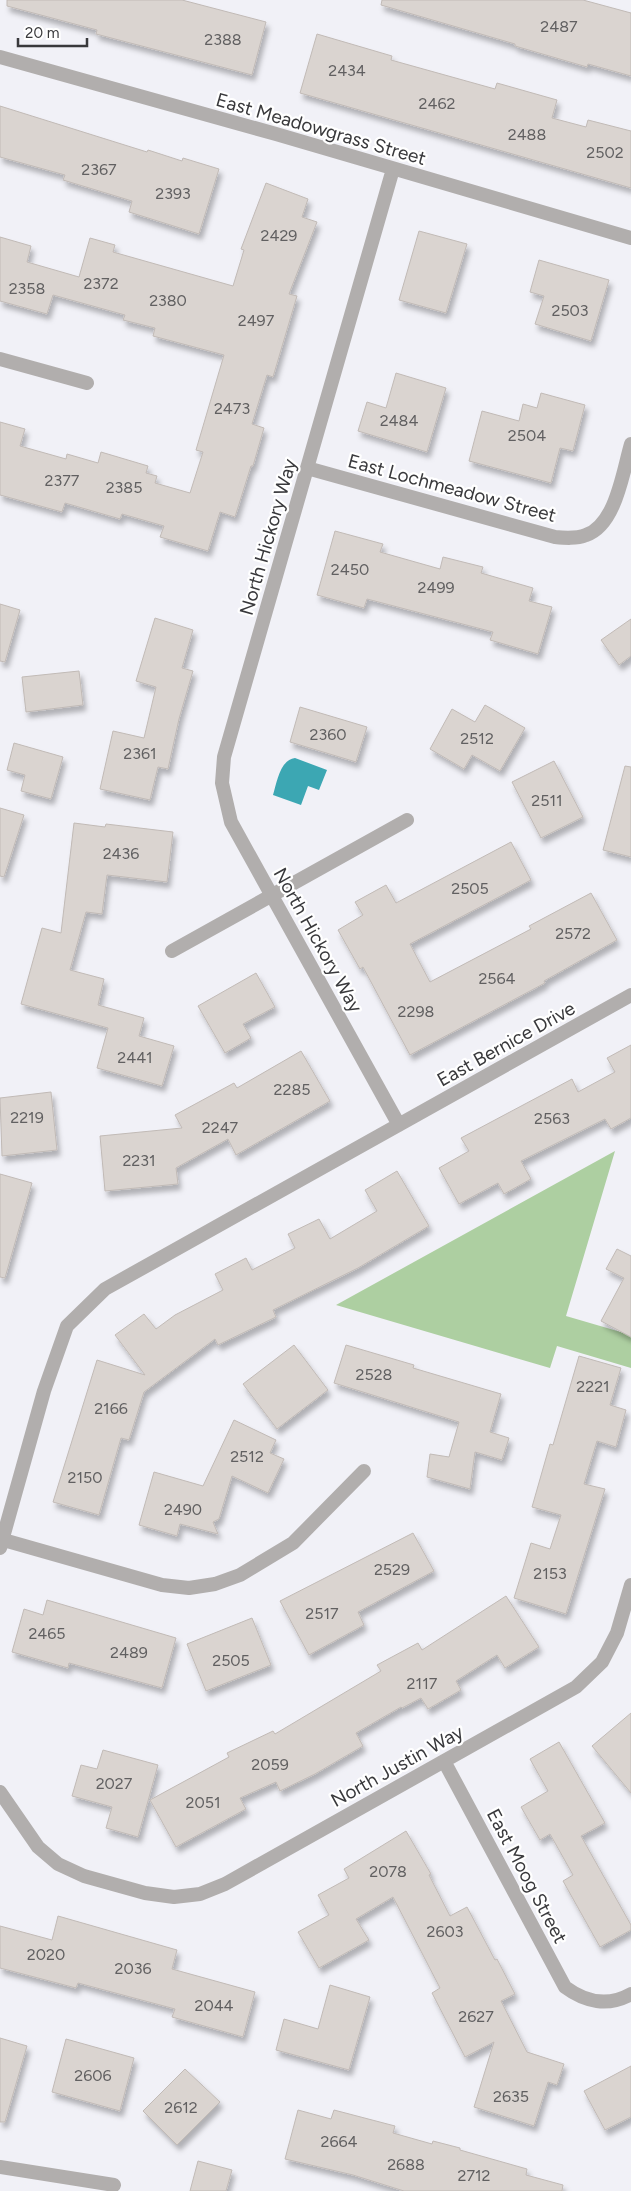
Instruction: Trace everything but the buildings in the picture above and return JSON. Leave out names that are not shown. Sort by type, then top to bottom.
[{"type":"street","name":"East Meadowgrass Street","points":[[0,57],[631,238]]},
{"type":"street","name":"North Hickory Way","points":[[393,169],[224,757],[222,783],[231,822],[399,1124]]},
{"type":"street","points":[[0,359],[86,383]]},
{"type":"street","name":"East Lochmeadow Street","points":[[307,468],[555,537],[570,538],[587,535],[599,528],[607,519],[613,507],[631,444]]},
{"type":"street","points":[[172,951],[407,820]]},
{"type":"street","name":"East Bernice Drive","points":[[399,1124],[631,995]]},
{"type":"street","points":[[364,1471],[293,1543],[240,1575],[216,1584],[189,1588],[162,1585],[1,1542],[44,1391],[67,1326],[106,1289],[399,1124]]},
{"type":"street","name":"North Justin Way","points":[[0,1792],[38,1847],[58,1864],[84,1876],[145,1893],[174,1897],[200,1894],[233,1879],[576,1687],[602,1662],[617,1633],[631,1584]]},
{"type":"street","name":"East Moog Street","points":[[444,1761],[565,1987],[587,2000],[620,2000],[631,1994]]},
{"type":"street","points":[[0,2167],[114,2185]]},
{"type":"green space","points":[[615,1151],[566,1316],[631,1335],[631,1368],[557,1346],[550,1368],[336,1305]]},
{"type":"water","points":[[295,758],[327,770],[319,790],[308,786],[301,805],[273,795],[283,767]]}]
